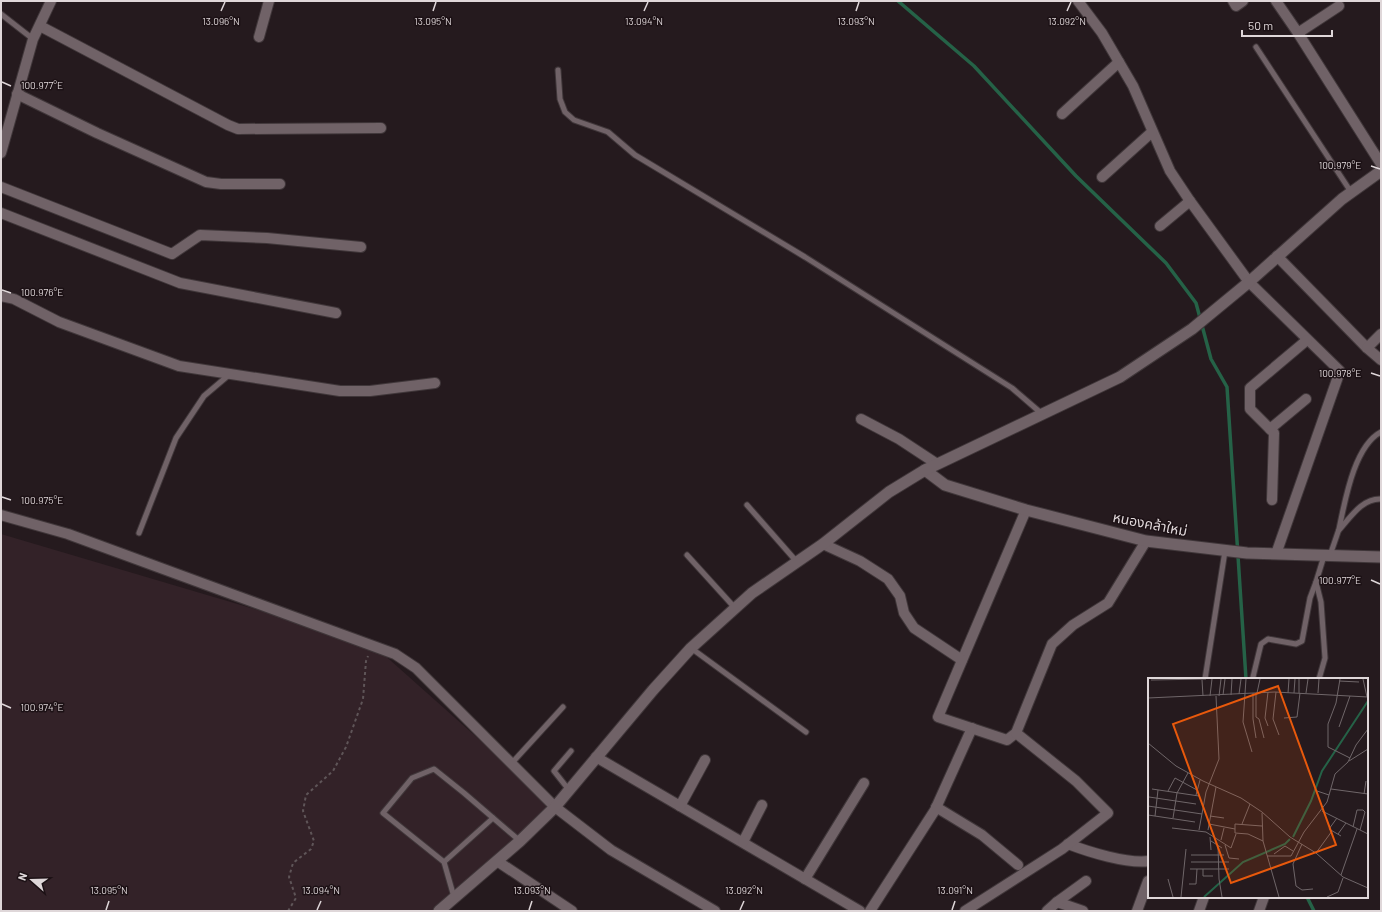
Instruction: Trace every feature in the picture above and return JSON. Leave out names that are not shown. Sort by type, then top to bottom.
[{"type":"main road","points":[[439,911],[520,841],[554,808],[596,757],[691,648],[752,593],[823,544],[889,492],[925,470],[1120,377],[1192,329],[1249,282],[1351,192],[1381,171]]},
{"type":"main road","name":"หนองคล้าใหม่","points":[[925,470],[945,485],[1026,510],[1146,541],[1247,553],[1381,557]]},
{"type":"street","points":[[1,153],[33,39],[51,1]]},
{"type":"street","points":[[259,37],[269,1]]},
{"type":"street","points":[[1233,1],[1236,6],[1243,1]]},
{"type":"street","points":[[1276,1],[1381,164]]},
{"type":"street","points":[[1083,2],[1133,86],[1170,171],[1190,201],[1249,282],[1340,371],[1276,554]]},
{"type":"street","points":[[1298,33],[1339,6]]},
{"type":"street","points":[[40,26],[238,129],[381,128]]},
{"type":"street","points":[[1062,114],[1119,62]]},
{"type":"street","points":[[17,94],[206,182],[221,184],[280,184]]},
{"type":"street","points":[[1102,177],[1152,132]]},
{"type":"street","points":[[1,187],[172,254],[200,235],[267,238],[361,247]]},
{"type":"street","points":[[1160,226],[1190,201]]},
{"type":"street","points":[[1,213],[180,283],[336,314]]},
{"type":"street","points":[[1277,256],[1367,348],[1381,360]]},
{"type":"street","points":[[1,296],[14,299],[59,322],[179,366],[340,391],[370,391],[435,383]]},
{"type":"street","points":[[1367,348],[1381,334]]},
{"type":"street","points":[[1272,500],[1274,433],[1250,409],[1250,388],[1307,340]]},
{"type":"street","points":[[1270,429],[1306,399]]},
{"type":"street","points":[[861,419],[899,439],[937,464]]},
{"type":"street","points":[[1026,510],[938,717],[1007,740],[1016,733],[1052,644],[1073,625],[1108,603],[1146,541]]},
{"type":"street","points":[[1,515],[68,534],[372,644],[395,654],[416,668],[554,808],[611,850],[715,911]]},
{"type":"street","points":[[823,544],[860,560],[888,579],[900,596],[904,613],[914,628],[962,660]]},
{"type":"street","points":[[870,911],[936,807],[972,728]]},
{"type":"street","points":[[965,911],[1068,844],[1108,813],[1076,780],[1016,733]]},
{"type":"street","points":[[596,757],[860,911]]},
{"type":"street","points":[[680,806],[705,760]]},
{"type":"street","points":[[805,879],[864,783]]},
{"type":"street","points":[[743,842],[762,805]]},
{"type":"street","points":[[936,807],[982,835],[1018,865]]},
{"type":"street","points":[[1068,844],[1123,860],[1148,861]]},
{"type":"street","points":[[497,861],[571,911]]},
{"type":"street","points":[[1046,911],[1086,881]]},
{"type":"street","points":[[1137,911],[1148,881]]},
{"type":"street","points":[[1199,911],[1204,898]]},
{"type":"street","points":[[1259,911],[1264,898]]},
{"type":"street","points":[[1057,902],[1083,911]]},
{"type":"lane","points":[[1,14],[33,39]]},
{"type":"lane","points":[[1256,47],[1351,192]]},
{"type":"lane","points":[[558,70],[560,99],[565,112],[574,120],[608,132],[635,155],[805,257],[1012,388],[1041,414]]},
{"type":"lane","points":[[139,533],[176,438],[204,396],[231,374]]},
{"type":"lane","points":[[1253,677],[1261,644],[1268,639],[1296,644],[1302,642],[1310,598],[1338,531],[1348,486],[1366,445],[1376,434],[1381,432]]},
{"type":"lane","points":[[1338,531],[1361,506],[1373,498],[1381,499]]},
{"type":"lane","points":[[747,505],[797,562]]},
{"type":"lane","points":[[1205,678],[1228,551]]},
{"type":"lane","points":[[687,555],[735,608]]},
{"type":"lane","points":[[1316,582],[1321,602],[1325,658],[1319,678]]},
{"type":"lane","points":[[691,648],[806,732]]},
{"type":"lane","points":[[511,764],[563,707]]},
{"type":"lane","points":[[569,791],[554,771],[571,751]]},
{"type":"lane","points":[[454,898],[444,862],[383,813],[412,778],[434,769],[520,841]]},
{"type":"lane","points":[[444,862],[493,818]]},
{"type":"path","points":[[288,911],[296,898],[289,878],[293,863],[311,849],[314,841],[303,812],[306,795],[333,770],[346,747],[363,699],[366,661],[372,644]]},
{"type":"shaded area","points":[[1,534],[372,644],[555,807],[434,911],[1,911]]},
{"type":"waterway","points":[[898,1],[974,66],[1076,176],[1166,263],[1196,303],[1211,359],[1227,387],[1246,678]]},
{"type":"waterway","points":[[1308,898],[1314,911]]}]
